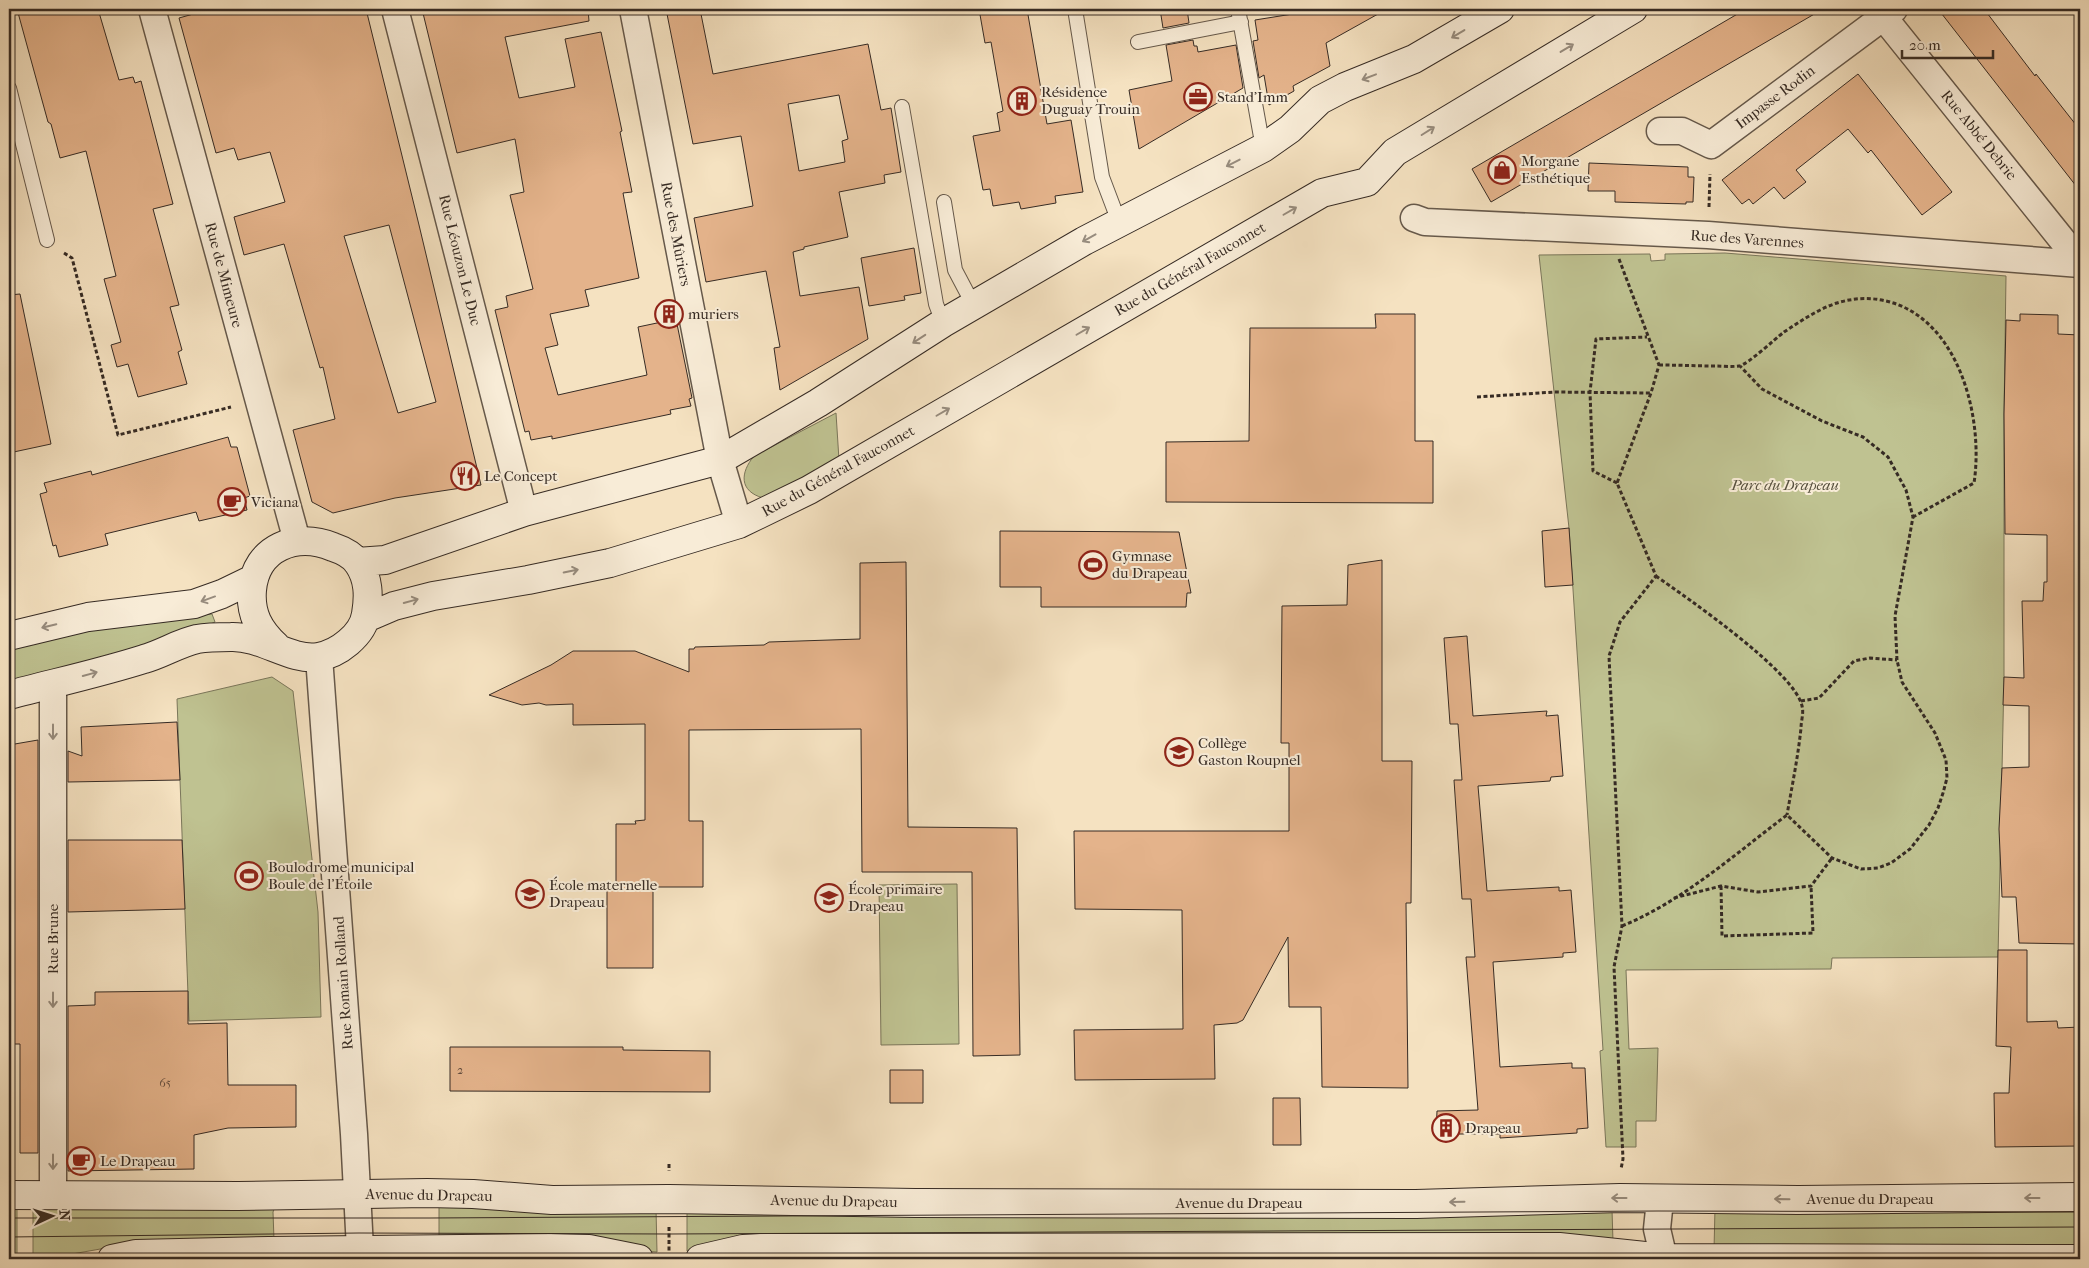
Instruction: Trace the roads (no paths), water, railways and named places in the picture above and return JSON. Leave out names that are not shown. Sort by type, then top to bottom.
[{"type":"main road","points":[[357,562],[385,560],[524,512],[720,460],[818,403],[943,323],[1119,222],[1263,148],[1290,129],[1320,100],[1345,86],[1414,59],[1500,9]]},
{"type":"main road","name":"Rue du Général Fauconnet","points":[[366,618],[394,606],[432,596],[528,580],[610,563],[739,524],[808,490],[1322,193],[1367,182],[1395,152],[1633,9]]},
{"type":"main road","points":[[9,695],[144,659],[196,639],[245,637],[302,656],[319,657],[336,651],[358,632],[366,618],[368,587],[357,562],[342,550],[311,540],[297,541],[281,546],[258,565],[253,579],[251,597],[254,615],[262,633],[276,646]]},
{"type":"main road","points":[[9,636],[88,617],[194,604],[222,594],[253,579]]},
{"type":"main road","name":"Avenue du Drapeau","points":[[9,1195],[473,1194],[552,1200],[669,1198],[935,1203],[1416,1204],[1620,1198],[1660,1200],[2080,1197]]},
{"type":"main road","points":[[700,1259],[761,1248],[1559,1247],[1664,1258],[2080,1259]]},
{"type":"main road","points":[[112,1259],[136,1254],[360,1249],[550,1254],[589,1249],[639,1259]]},
{"type":"street","name":"Rue de Mimeure","points":[[152,9],[297,541]]},
{"type":"street","name":"Rue Léouzon Le Duc","points":[[395,9],[524,512]]},
{"type":"street","name":"Rue des Mûriers","points":[[633,9],[720,460]]},
{"type":"street","name":"Impasse Rodin","points":[[1660,131],[1682,131],[1711,145],[1885,11]]},
{"type":"street","name":"Rue Abbé Debrie","points":[[1885,11],[2080,263]]},
{"type":"street","name":"Rue des Varennes","points":[[1414,218],[1425,222],[1708,236],[2080,263]]},
{"type":"street","points":[[720,460],[739,524]]},
{"type":"street","name":"Rue Romain Rolland","points":[[319,657],[360,1249]]},
{"type":"street","name":"Rue Brune","points":[[53,684],[53,1195]]},
{"type":"street","points":[[1660,1200],[1657,1229],[1664,1258]]},
{"type":"lane","points":[[1075,9],[1102,177],[1119,222]]},
{"type":"lane","points":[[1138,42],[1240,16],[1263,148]]},
{"type":"lane","points":[[9,88],[47,240]]},
{"type":"lane","points":[[902,108],[936,304],[943,323]]},
{"type":"lane","points":[[944,202],[955,270],[974,306]]},
{"type":"tram line","points":[[9,1218],[430,1218],[1658,1211],[2080,1212]]},
{"type":"tram line","points":[[9,1237],[359,1233],[669,1234],[2080,1227]]},
{"type":"place","name":"Stand'Imm","points":[[1198,97]]},
{"type":"place","name":"Résidence Duguay Trouin","points":[[1022,101]]},
{"type":"place","name":"Morgane Esthétique","points":[[1502,170]]},
{"type":"place","name":"muriers","points":[[669,314]]},
{"type":"place","name":"Le Concept","points":[[465,476]]},
{"type":"place","name":"Viciana","points":[[232,502]]},
{"type":"place","name":"Gymnase du Drapeau","points":[[1093,565]]},
{"type":"place","name":"Collège Gaston Roupnel","points":[[1179,752]]},
{"type":"place","name":"Boulodrome municipal Boule de l'Étoile","points":[[249,876]]},
{"type":"place","name":"École maternelle Drapeau","points":[[530,894]]},
{"type":"place","name":"École primaire Drapeau","points":[[829,898]]},
{"type":"place","name":"Drapeau","points":[[1446,1128]]},
{"type":"place","name":"Le Drapeau","points":[[81,1161]]},
{"type":"park label","name":"Parc du Drapeau","points":[[1785,485]]}]
